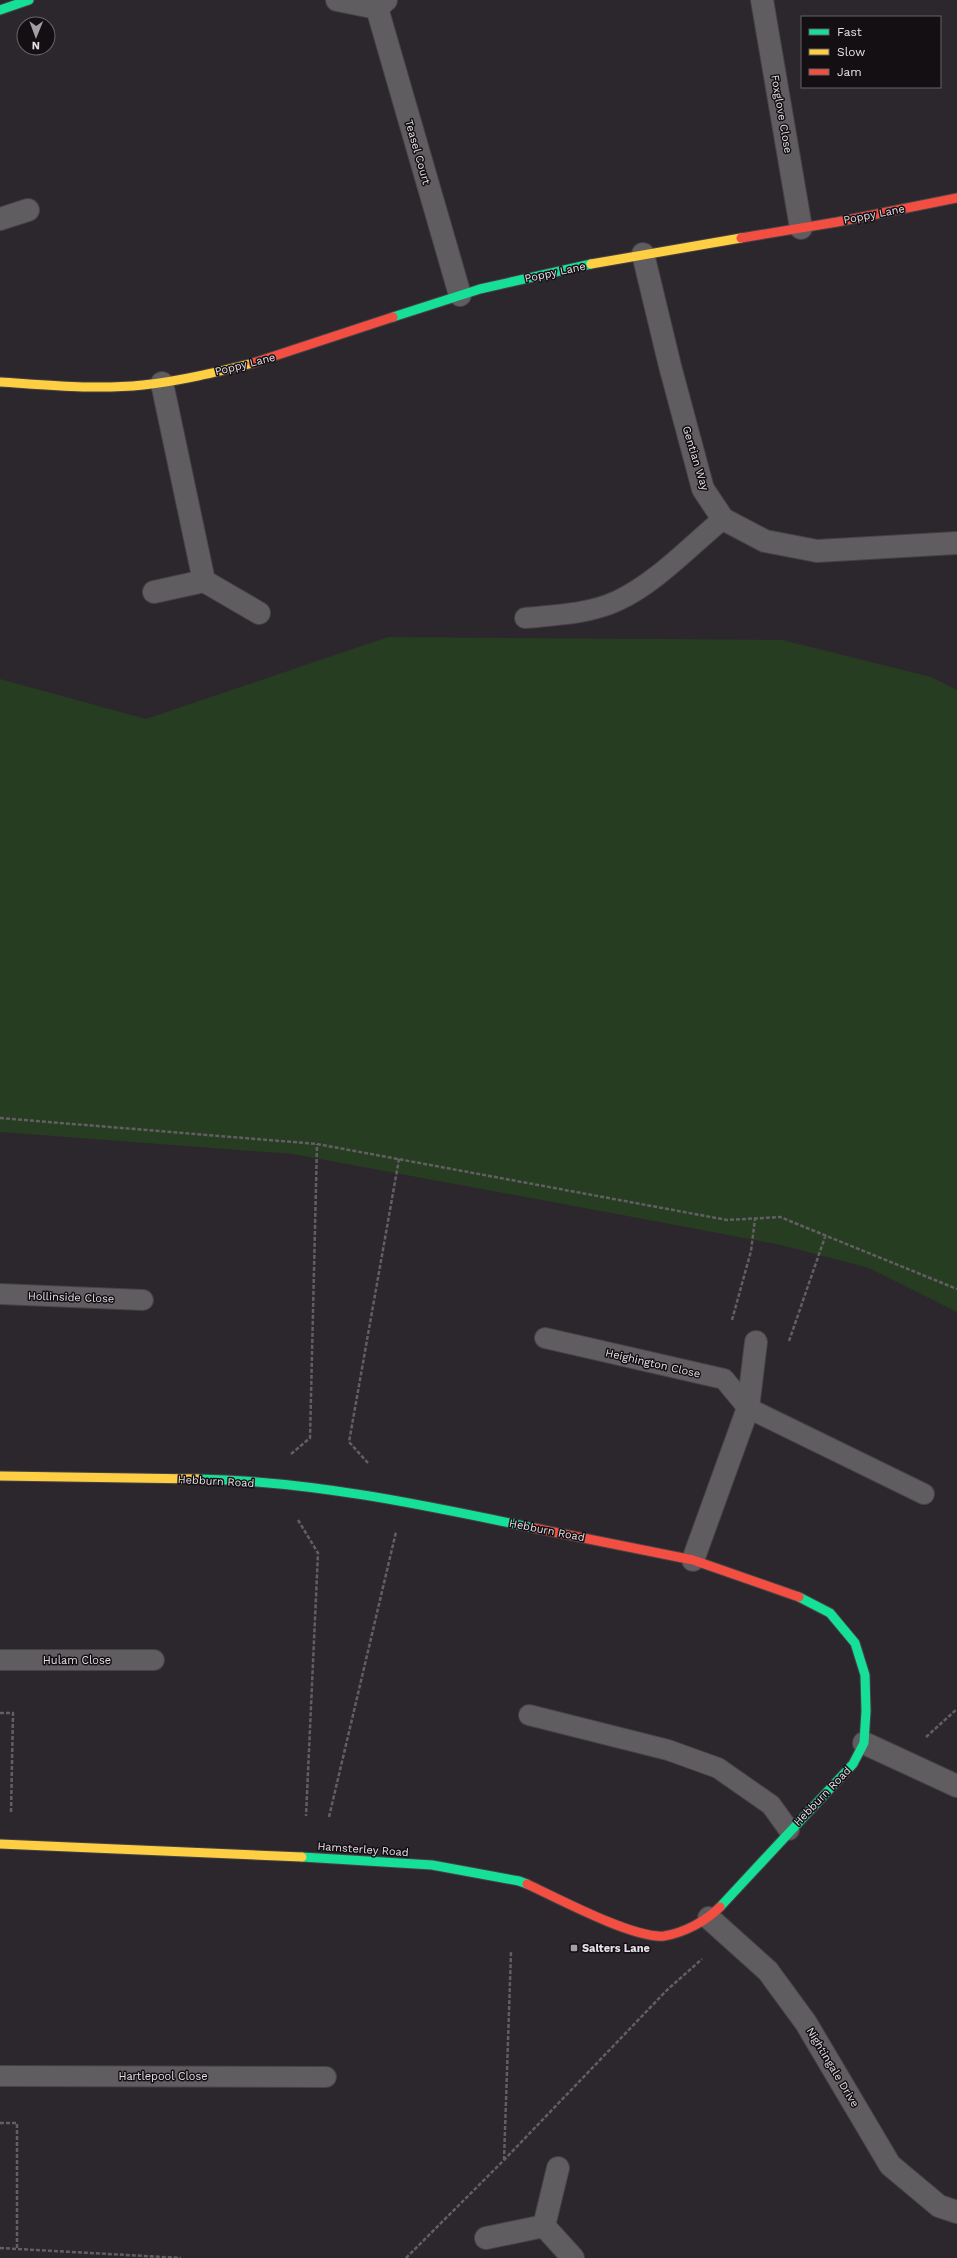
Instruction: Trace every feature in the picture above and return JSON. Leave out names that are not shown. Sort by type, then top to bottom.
[{"type":"street","points":[[0,10],[28,0]]},
{"type":"street","name":"Teasel Court","points":[[337,0],[381,4],[460,295]]},
{"type":"street","name":"Foxglove Close","points":[[762,0],[801,228]]},
{"type":"street","name":"Poppy Lane","points":[[0,382],[104,388],[162,383],[252,364],[460,295],[525,278],[643,254],[801,228],[957,198]]},
{"type":"street","points":[[0,219],[28,210]]},
{"type":"street","name":"Gentian Way","points":[[643,254],[670,366],[703,489],[723,519],[765,541],[817,551],[957,543]]},
{"type":"street","points":[[162,383],[204,581]]},
{"type":"street","points":[[154,592],[204,581],[259,613]]},
{"type":"street","points":[[694,1560],[748,1408],[756,1342]]},
{"type":"street","name":"Hebburn Road","points":[[0,1476],[238,1480],[404,1502],[694,1560],[798,1597],[830,1613],[854,1643],[865,1675],[864,1743],[853,1764],[789,1830],[709,1918]]},
{"type":"street","points":[[864,1743],[957,1786]]},
{"type":"street","name":"Hamsterley Road","points":[[0,1844],[285,1856],[432,1865],[519,1881],[633,1932],[663,1936],[684,1930],[709,1918]]},
{"type":"street","name":"Nightingale Drive","points":[[709,1918],[768,1971],[806,2023],[890,2165],[939,2206],[957,2212]]},
{"type":"street","points":[[544,2226],[558,2168]]},
{"type":"street","points":[[486,2238],[544,2226]]},
{"type":"street","points":[[544,2226],[573,2258]]},
{"type":"lane","points":[[525,618],[582,612],[617,601],[647,583],[723,519]]},
{"type":"lane","name":"Hollinside Close","points":[[0,1294],[143,1300]]},
{"type":"lane","name":"Heighington Close","points":[[545,1338],[724,1379],[748,1408],[924,1494]]},
{"type":"lane","name":"Hulam Close","points":[[0,1660],[154,1660]]},
{"type":"lane","name":"Hebburn Road","points":[[529,1715],[668,1750],[718,1768],[771,1804],[789,1830]]},
{"type":"lane","name":"Hartlepool Close","points":[[0,2076],[326,2077]]},
{"type":"path","points":[[0,1118],[317,1144],[727,1220],[780,1217],[826,1234],[957,1289]]},
{"type":"path","points":[[291,1455],[310,1438],[317,1144]]},
{"type":"path","points":[[368,1463],[349,1442],[399,1159]]},
{"type":"path","points":[[755,1219],[750,1251],[728,1332],[784,1353],[826,1234]]},
{"type":"path","points":[[298,1519],[318,1553],[306,1816]]},
{"type":"path","points":[[329,1817],[396,1532]]},
{"type":"path","points":[[0,1713],[13,1713],[11,1813]]},
{"type":"path","points":[[406,2258],[504,2160],[667,1990],[729,1936]]},
{"type":"path","points":[[504,2160],[511,1952]]},
{"type":"path","points":[[0,2123],[17,2123],[17,2249]]},
{"type":"path","points":[[0,2248],[181,2258]]},
{"type":"green space","points":[[388,637],[782,640],[931,677],[957,690],[957,1312],[869,1268],[781,1245],[649,1220],[293,1154],[0,1132],[0,679],[146,719]]},
{"type":"traffic: fast","points":[[0,10],[29,0]]},
{"type":"traffic: fast","points":[[393,317],[480,289],[591,264]]},
{"type":"traffic: fast","points":[[198,1479],[283,1484],[325,1489],[409,1503],[534,1528]]},
{"type":"traffic: fast","points":[[720,1907],[853,1764],[864,1743],[866,1711],[865,1675],[855,1643],[830,1613],[799,1597]]},
{"type":"traffic: fast","points":[[302,1857],[432,1865],[519,1881],[527,1884]]},
{"type":"traffic: slow","points":[[591,264],[741,238]]},
{"type":"traffic: slow","points":[[0,382],[107,387],[143,385],[185,379],[253,363]]},
{"type":"traffic: slow","points":[[0,1476],[198,1479]]},
{"type":"traffic: slow","points":[[0,1844],[302,1857]]},
{"type":"traffic: jam","points":[[741,238],[837,222],[957,198]]},
{"type":"traffic: jam","points":[[253,363],[393,317]]},
{"type":"traffic: jam","points":[[534,1528],[693,1560],[799,1597]]},
{"type":"traffic: jam","points":[[527,1884],[615,1925],[651,1935],[664,1936],[687,1929],[701,1922],[720,1907]]},
{"type":"place","name":"Salters Lane","points":[[574,1948]]}]
